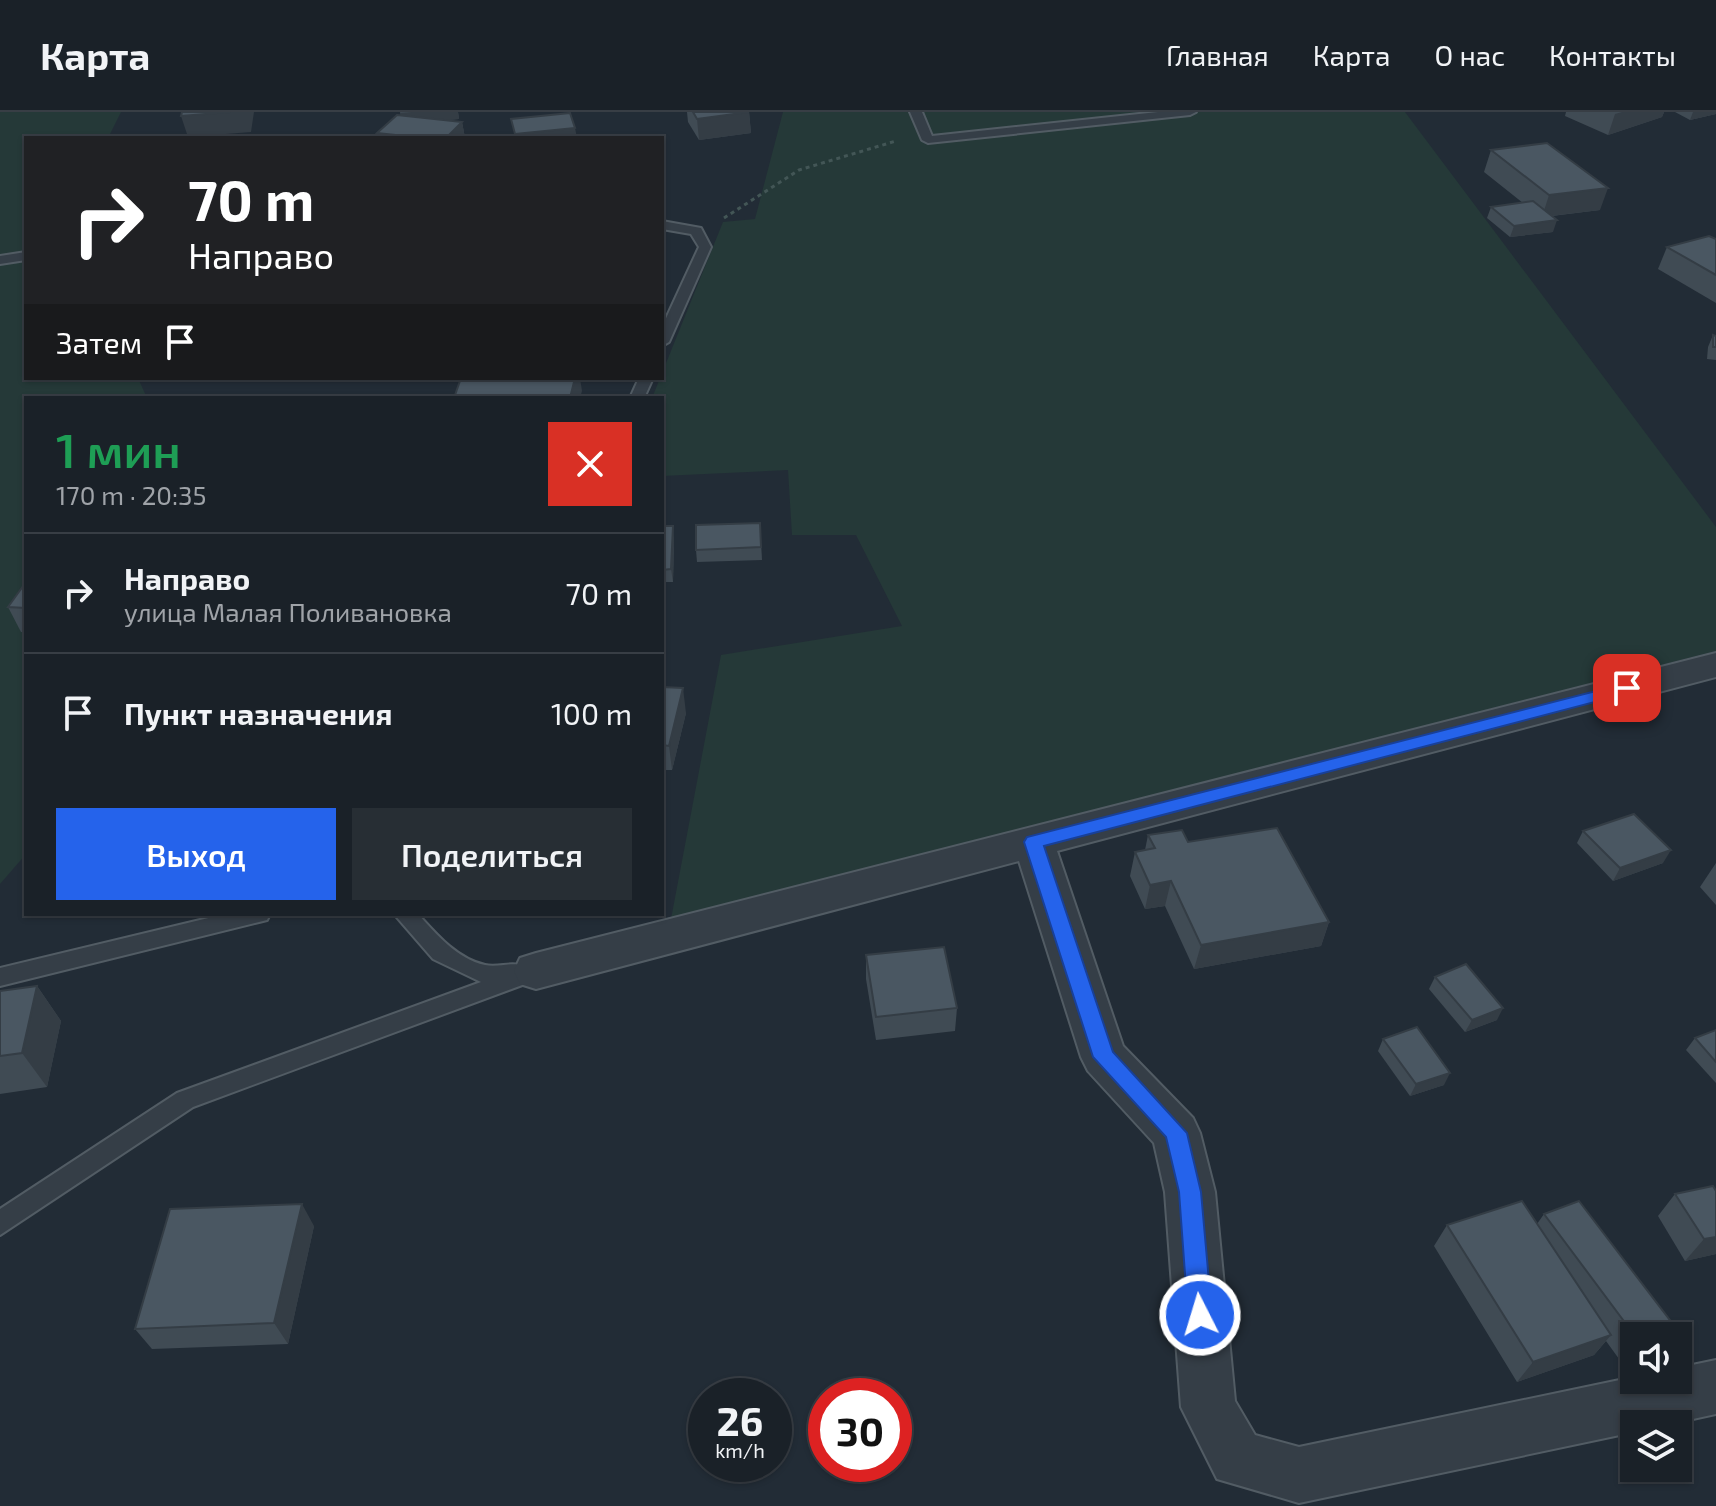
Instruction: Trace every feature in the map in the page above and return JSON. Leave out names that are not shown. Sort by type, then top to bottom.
[{"type":"street","points":[[536,971],[1716,665]]},
{"type":"street","points":[[1033,842],[1104,1057],[1176,1133],[1190,1192],[1208,1407],[1237,1459],[1299,1475],[1716,1387]]},
{"type":"lane","points":[[916,112],[928,140],[1190,112]]},
{"type":"lane","points":[[664,225],[696,231],[705,247],[664,338]]},
{"type":"lane","points":[[0,260],[24,256]]},
{"type":"lane","points":[[0,977],[251,916]]},
{"type":"lane","points":[[407,916],[441,953],[483,974],[536,971]]},
{"type":"lane","points":[[0,1223],[185,1100],[536,971]]},
{"type":"path","points":[[696,231],[736,213],[769,187],[802,169],[910,138],[928,140]]},
{"type":"green space","points":[[0,112],[121,112],[109,136],[24,136],[24,380],[139,380],[146,396],[24,396],[24,856],[0,884]]},
{"type":"green space","points":[[783,112],[1405,112],[1716,527],[1716,651],[671,919],[721,655],[902,626],[856,535],[792,535],[788,470],[664,476],[664,396],[653,396],[659,380],[664,380],[664,368],[723,222],[755,219]]},
{"type":"building","points":[[182,112],[230,112],[181,116]]},
{"type":"building","points":[[693,112],[749,112],[697,119]]},
{"type":"building","points":[[570,113],[575,128],[515,134],[511,119]]},
{"type":"building","points":[[397,115],[462,122],[448,136],[377,133]]},
{"type":"building","points":[[1547,143],[1608,188],[1549,195],[1491,150]]},
{"type":"building","points":[[1533,201],[1557,220],[1514,226],[1491,207]]},
{"type":"building","points":[[1709,236],[1716,239],[1716,275],[1667,247]]},
{"type":"building","points":[[460,380],[574,380],[570,396],[455,396]]},
{"type":"building","points":[[760,523],[761,547],[696,550],[696,525]]},
{"type":"building","points":[[664,526],[673,526],[671,569],[664,570]]},
{"type":"building","points":[[24,585],[24,608],[8,607]]},
{"type":"building","points":[[664,687],[683,688],[669,746],[664,745]]},
{"type":"building","points":[[1634,814],[1671,850],[1620,868],[1583,831]]},
{"type":"building","points":[[1277,828],[1329,922],[1201,945],[1171,881],[1150,885],[1135,852],[1155,848],[1148,835],[1182,830],[1188,842]]},
{"type":"building","points":[[944,947],[957,1008],[876,1017],[866,955]]},
{"type":"building","points":[[1466,964],[1503,1008],[1472,1020],[1435,977]]},
{"type":"building","points":[[37,986],[22,1053],[0,1056],[0,991]]},
{"type":"building","points":[[1417,1027],[1450,1073],[1416,1084],[1383,1039]]},
{"type":"building","points":[[1716,1030],[1716,1062],[1695,1038]]},
{"type":"building","points":[[1713,1186],[1716,1191],[1716,1237],[1704,1239],[1675,1194]]},
{"type":"building","points":[[1522,1201],[1611,1335],[1533,1362],[1447,1225]]},
{"type":"building","points":[[1579,1201],[1671,1322],[1625,1322],[1544,1214]]},
{"type":"building","points":[[302,1204],[274,1323],[135,1329],[170,1209]]},
{"type":"route","points":[[1200,1315],[1190,1192],[1176,1133],[1104,1057],[1033,842],[1627,688]]}]
